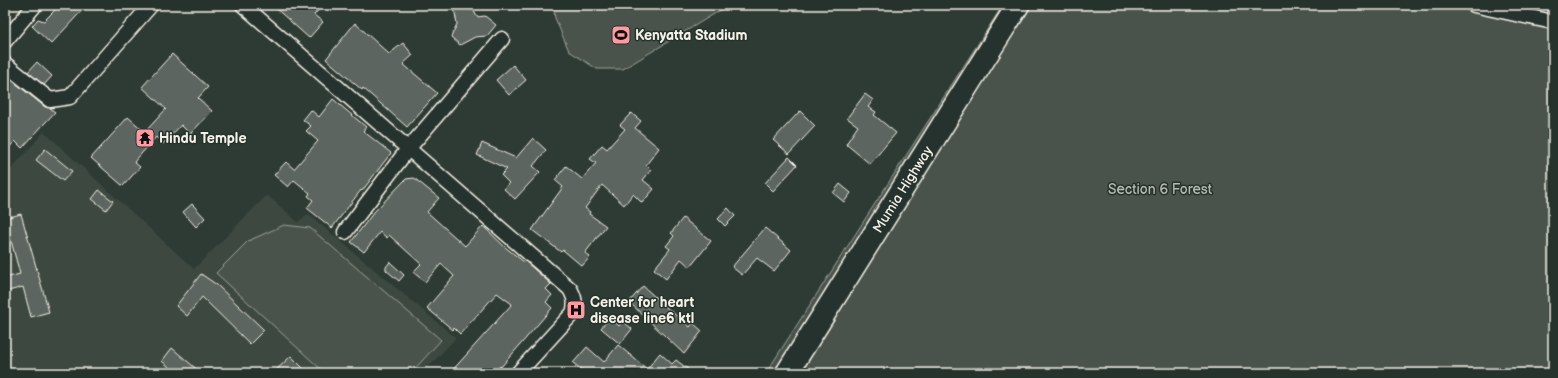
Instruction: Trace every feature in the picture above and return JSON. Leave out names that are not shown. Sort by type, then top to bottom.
[{"type":"highway","name":"Mumia Highway","points":[[786,373],[1018,5]]},
{"type":"street","points":[[5,41],[35,5]]},
{"type":"street","points":[[5,64],[50,100],[70,97],[150,5]]},
{"type":"street","points":[[242,5],[566,286],[575,298],[576,305],[573,313],[518,373]]},
{"type":"street","points":[[1474,5],[1553,22]]},
{"type":"street","points":[[345,232],[408,149],[502,39]]},
{"type":"shaded area","points":[[44,132],[194,269],[267,195],[298,222],[308,214],[456,338],[422,373],[5,373],[5,176]]},
{"type":"green space","name":"Kenyatta Stadium","points":[[553,5],[729,5],[623,69],[597,69],[569,51],[555,18]]},
{"type":"green space","name":"Section 6 Forest","points":[[1003,5],[1517,5],[1553,14],[1553,373],[766,373]]},
{"type":"green space","points":[[284,225],[310,228],[441,340],[411,373],[325,373],[216,273],[248,241]]},
{"type":"building","points":[[60,5],[87,5],[51,44],[32,26],[38,19],[44,21]]},
{"type":"building","points":[[272,5],[323,5],[314,15],[323,22],[309,38]]},
{"type":"building","points":[[471,5],[477,17],[485,16],[496,25],[487,36],[475,37],[460,45],[451,37],[457,24],[454,8]]},
{"type":"building","points":[[355,23],[389,54],[403,43],[413,55],[403,64],[437,93],[407,127],[363,88],[362,90],[326,59]]},
{"type":"building","points":[[172,54],[208,87],[198,98],[212,111],[190,134],[181,125],[163,144],[156,137],[134,162],[140,167],[123,186],[91,158],[128,117],[145,132],[166,109],[142,87]]},
{"type":"building","points":[[37,62],[52,76],[44,85],[28,72]]},
{"type":"building","points":[[513,65],[526,80],[509,95],[496,80]]},
{"type":"building","points":[[9,78],[45,107],[50,108],[55,112],[22,148],[15,141],[5,152],[5,82]]},
{"type":"building","points":[[865,94],[873,100],[868,107],[876,112],[874,115],[896,133],[870,164],[846,144],[858,126],[847,118]]},
{"type":"building","points":[[333,99],[366,127],[363,131],[391,153],[332,228],[307,208],[313,200],[308,196],[310,193],[294,180],[288,187],[274,175],[286,162],[294,169],[318,141],[306,131],[311,126],[303,120],[311,110],[319,117]]},
{"type":"building","points":[[800,111],[815,126],[789,154],[773,140]]},
{"type":"building","points":[[631,113],[641,121],[635,128],[659,148],[646,165],[651,170],[643,180],[654,189],[642,203],[633,194],[624,205],[602,185],[585,208],[590,212],[589,214],[606,226],[585,253],[590,257],[582,266],[563,250],[561,252],[532,230],[563,187],[555,180],[566,166],[582,179],[596,163],[590,159],[602,145],[607,149],[625,129],[620,125]]},
{"type":"building","points":[[533,138],[546,150],[533,166],[540,172],[515,199],[504,189],[509,183],[501,175],[507,169],[477,155],[482,143],[516,158]]},
{"type":"building","points":[[45,149],[72,171],[63,181],[36,160]]},
{"type":"building","points":[[789,157],[797,165],[773,191],[765,183]]},
{"type":"building","points":[[414,178],[439,198],[427,212],[465,246],[483,226],[505,247],[524,262],[525,261],[551,284],[546,289],[552,295],[546,302],[552,308],[501,367],[500,366],[494,373],[450,373],[512,304],[497,293],[460,334],[427,308],[454,276],[441,264],[425,282],[413,272],[421,264],[389,235],[387,238],[380,232],[364,252],[351,242],[374,212],[406,179]]},
{"type":"building","points":[[840,184],[851,193],[844,202],[833,193]]},
{"type":"building","points":[[99,190],[113,201],[106,210],[92,199]]},
{"type":"building","points":[[192,204],[205,218],[196,227],[183,212]]},
{"type":"building","points":[[728,208],[735,216],[725,226],[718,219]]},
{"type":"building","points":[[21,214],[49,312],[31,317],[23,287],[5,292],[5,278],[20,274],[5,218]]},
{"type":"building","points":[[683,218],[711,241],[690,267],[681,259],[666,279],[654,269],[670,249],[666,246],[674,236],[671,233]]},
{"type":"building","points":[[765,228],[791,250],[774,271],[757,258],[742,275],[732,267]]},
{"type":"building","points":[[390,262],[404,275],[399,281],[386,270],[386,267]]},
{"type":"building","points":[[201,274],[217,285],[264,330],[250,344],[202,297],[187,316],[176,306]]},
{"type":"building","points":[[643,286],[690,327],[693,323],[702,331],[684,354],[629,302]]},
{"type":"building","points":[[610,317],[619,326],[623,321],[632,329],[620,344],[601,328]]},
{"type":"building","points":[[618,345],[647,369],[660,353],[672,364],[676,360],[693,373],[605,373],[601,369],[598,373],[586,373],[573,363],[587,347],[604,362]]},
{"type":"building","points":[[172,348],[201,373],[176,373],[162,361]]},
{"type":"building","points":[[291,356],[308,373],[273,373]]},
{"type":"place","name":"Kenyatta Stadium","points":[[621,35]]},
{"type":"place","name":"Hindu Temple","points":[[145,138]]},
{"type":"place","name":"Center for heart disease line6 ktl","points":[[576,310]]}]
